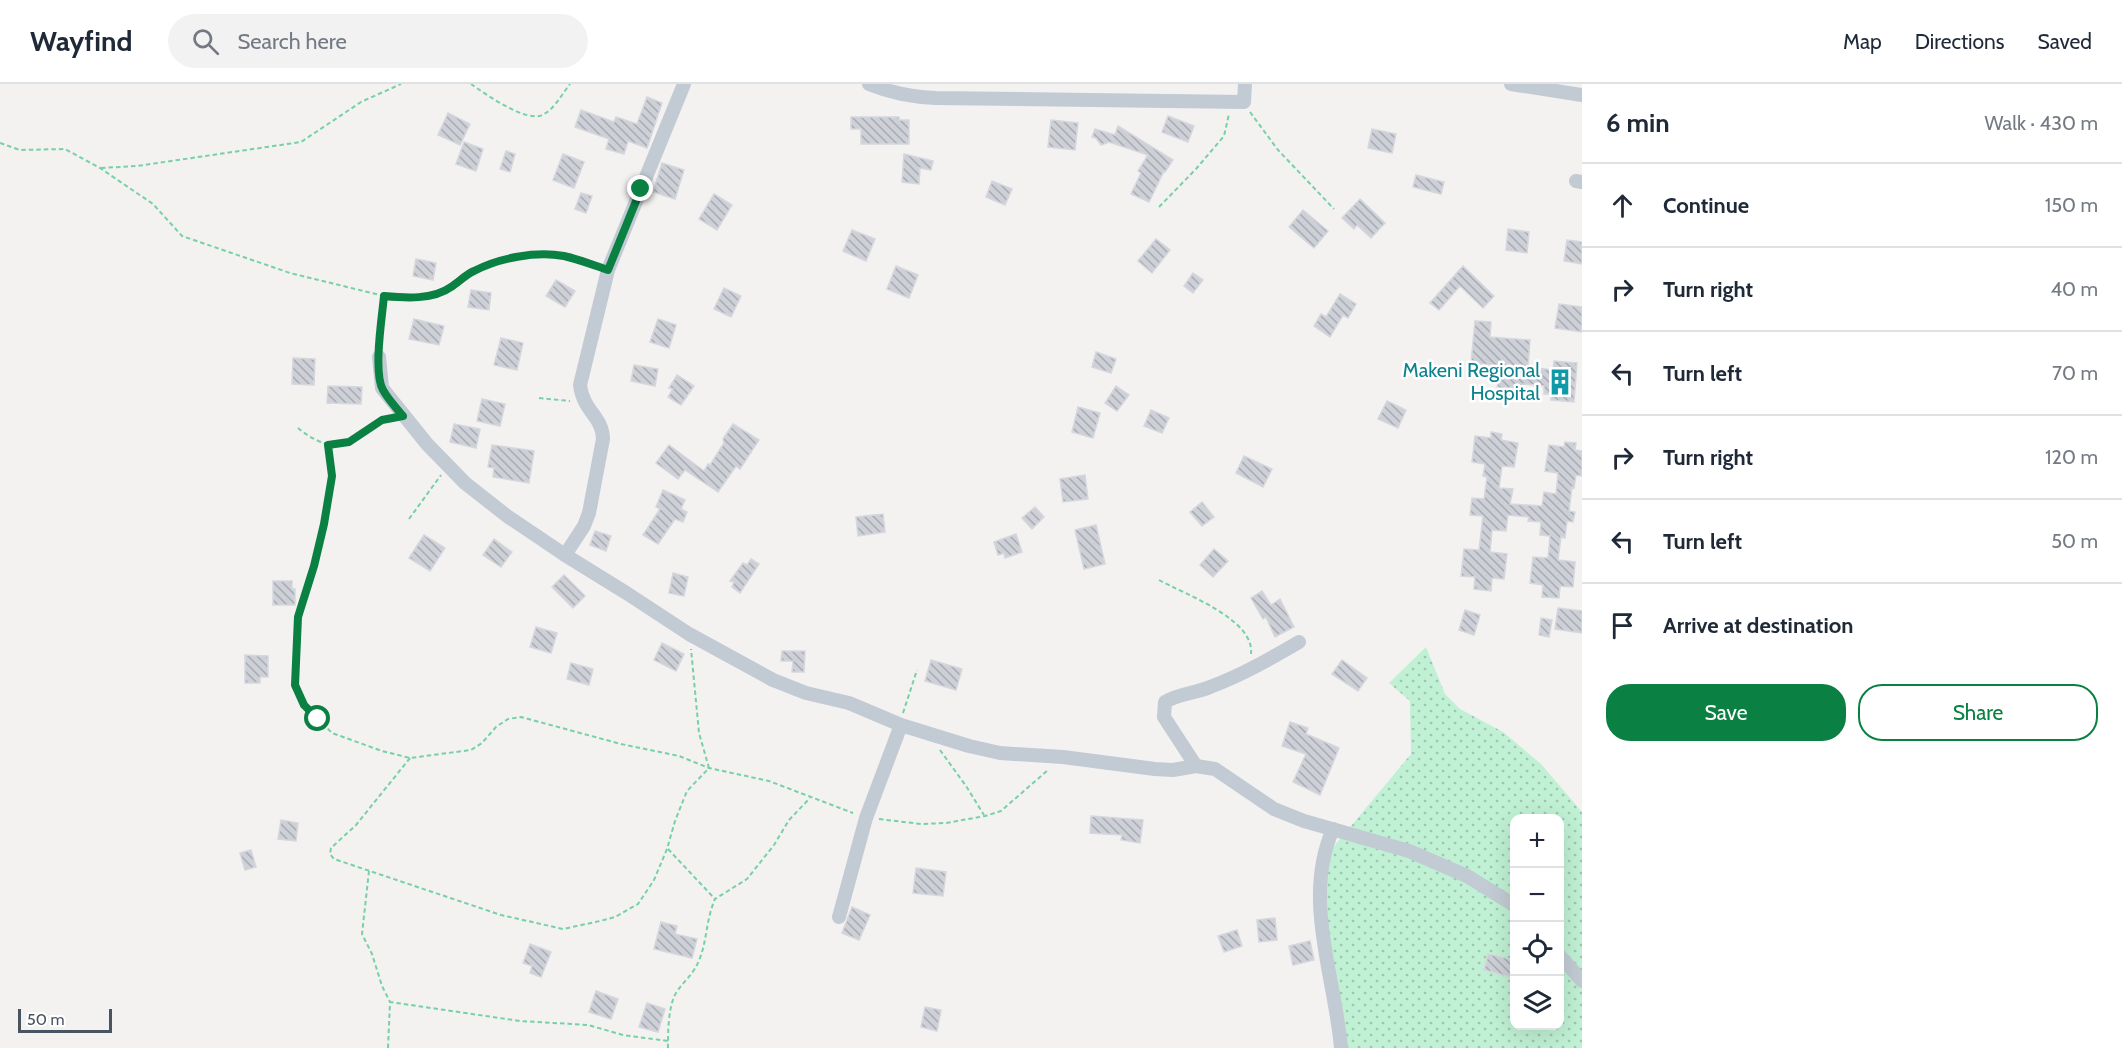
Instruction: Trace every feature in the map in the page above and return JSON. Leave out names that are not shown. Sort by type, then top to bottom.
[{"type":"street","points":[[565,555],[584,526],[589,513],[603,439],[603,429],[584,403],[580,385],[608,270],[684,84]]},
{"type":"street","points":[[869,84],[901,94],[936,98],[1237,102],[1245,84]]},
{"type":"street","points":[[1511,84],[1582,95]]},
{"type":"street","points":[[379,357],[382,388],[403,416],[448,465],[507,516],[689,634],[773,680],[806,693],[849,703],[928,734],[1000,753],[1063,757],[1155,769],[1173,770],[1196,766],[1215,769],[1274,809],[1304,821],[1409,851],[1467,876],[1510,902]]},
{"type":"street","points":[[1196,766],[1164,717],[1166,702],[1247,672],[1299,642]]},
{"type":"street","points":[[839,917],[866,818],[901,725]]},
{"type":"street","points":[[1333,829],[1323,856],[1321,902],[1322,927],[1341,1048]]},
{"type":"street","points":[[1564,961],[1582,981]]},
{"type":"path","points":[[100,168],[137,166],[301,142],[361,102],[401,84]]},
{"type":"path","points":[[471,84],[527,116],[541,116],[552,108],[570,84]]},
{"type":"path","points":[[1159,207],[1224,136],[1237,102],[1278,150],[1334,209]]},
{"type":"path","points":[[0,143],[20,150],[65,149],[100,168],[153,204],[182,236],[290,273],[384,296],[412,298],[435,293],[450,288],[474,271],[498,262],[537,255],[564,256],[608,270]]},
{"type":"path","points":[[379,357],[384,296]]},
{"type":"path","points":[[539,398],[584,403]]},
{"type":"path","points":[[298,428],[308,436],[328,445],[349,442],[382,420],[403,416]]},
{"type":"path","points":[[328,445],[332,476],[322,535],[298,617],[295,685],[304,705],[332,733],[382,751],[411,758],[471,750],[508,719],[521,717],[621,744],[679,756],[710,768],[769,781],[866,818],[921,824],[945,823],[1001,811],[1063,757]]},
{"type":"path","points":[[409,519],[448,465]]},
{"type":"path","points":[[1159,580],[1223,614],[1238,625],[1247,637],[1251,650],[1247,672]]},
{"type":"path","points":[[689,634],[699,733],[710,768]]},
{"type":"path","points":[[901,725],[917,670]]},
{"type":"path","points":[[928,734],[985,816]]},
{"type":"path","points":[[411,758],[356,825],[331,848],[330,854],[334,859],[501,915],[563,928],[615,917],[638,904],[654,880],[668,849],[675,821],[687,791],[710,768]]},
{"type":"path","points":[[668,1048],[672,1006],[676,993],[693,975],[701,956],[706,926],[715,899],[747,879],[774,845],[789,820],[810,798]]},
{"type":"path","points":[[668,849],[715,899]]},
{"type":"path","points":[[369,871],[362,934],[390,1002],[388,1048]]},
{"type":"path","points":[[390,1002],[520,1021],[588,1025],[623,1035],[668,1041]]},
{"type":"green space","points":[[1426,647],[1445,694],[1460,709],[1503,732],[1541,764],[1582,812],[1582,1048],[1347,1048],[1316,868],[1411,754],[1410,701],[1389,683]]},
{"type":"building","points":[[647,97],[662,103],[647,148],[628,141],[624,154],[606,149],[609,139],[575,127],[581,110],[614,122],[616,117],[637,124]]},
{"type":"building","points":[[448,113],[470,124],[460,145],[438,135]]},
{"type":"building","points":[[1168,116],[1194,126],[1188,142],[1162,132]]},
{"type":"building","points":[[851,117],[899,117],[899,120],[909,120],[909,144],[861,144],[861,129],[851,129]]},
{"type":"building","points":[[1051,120],[1078,123],[1075,150],[1048,147]]},
{"type":"building","points":[[1118,126],[1173,160],[1164,171],[1149,202],[1131,194],[1141,173],[1138,171],[1148,155],[1109,142],[1101,145],[1096,138],[1092,137],[1095,129],[1115,135]]},
{"type":"building","points":[[1372,129],[1396,134],[1392,153],[1368,148]]},
{"type":"building","points":[[464,142],[483,149],[476,171],[456,164]]},
{"type":"building","points":[[506,151],[515,154],[510,172],[500,169]]},
{"type":"building","points":[[563,154],[584,162],[574,188],[553,180]]},
{"type":"building","points":[[904,154],[933,161],[931,170],[920,168],[919,184],[902,182]]},
{"type":"building","points":[[662,163],[684,170],[675,199],[653,192]]},
{"type":"building","points":[[1416,175],[1444,182],[1441,194],[1413,187]]},
{"type":"building","points":[[992,181],[1012,189],[1005,205],[986,197]]},
{"type":"building","points":[[581,193],[592,196],[586,213],[575,209]]},
{"type":"building","points":[[714,194],[732,205],[717,230],[699,219]]},
{"type":"building","points":[[1360,199],[1385,223],[1371,238],[1357,225],[1354,229],[1342,218]]},
{"type":"building","points":[[1303,210],[1328,231],[1314,248],[1289,227]]},
{"type":"building","points":[[1508,229],[1529,232],[1527,253],[1506,250]]},
{"type":"building","points":[[852,230],[875,239],[866,261],[843,251]]},
{"type":"building","points":[[1156,239],[1170,250],[1152,273],[1138,261]]},
{"type":"building","points":[[1567,240],[1582,242],[1582,264],[1564,261]]},
{"type":"building","points":[[416,259],[436,263],[433,280],[413,276]]},
{"type":"building","points":[[896,266],[918,275],[909,298],[887,289]]},
{"type":"building","points":[[1463,266],[1494,296],[1483,308],[1460,286],[1439,310],[1430,303]]},
{"type":"building","points":[[1193,273],[1203,280],[1193,293],[1184,286]]},
{"type":"building","points":[[556,280],[575,291],[565,307],[546,296]]},
{"type":"building","points":[[724,288],[741,296],[731,317],[714,309]]},
{"type":"building","points":[[471,290],[491,293],[489,310],[468,307]]},
{"type":"building","points":[[1340,294],[1356,304],[1348,318],[1343,315],[1330,337],[1314,326],[1321,314],[1326,317]]},
{"type":"building","points":[[1559,304],[1582,307],[1582,332],[1555,328]]},
{"type":"building","points":[[414,319],[444,326],[439,345],[409,339]]},
{"type":"building","points":[[658,319],[676,325],[669,348],[650,342]]},
{"type":"building","points":[[1475,321],[1491,322],[1490,337],[1530,340],[1528,367],[1553,370],[1554,361],[1577,363],[1574,402],[1551,400],[1551,394],[1544,394],[1544,386],[1523,384],[1522,396],[1497,394],[1498,379],[1490,378],[1491,365],[1471,363]]},
{"type":"building","points":[[501,338],[523,343],[517,370],[494,365]]},
{"type":"building","points":[[1096,352],[1116,359],[1111,373],[1092,367]]},
{"type":"building","points":[[293,358],[315,359],[314,385],[292,384]]},
{"type":"building","points":[[634,365],[658,369],[655,386],[631,381]]},
{"type":"building","points":[[677,375],[694,386],[681,405],[668,397],[673,389],[669,388]]},
{"type":"building","points":[[328,386],[362,387],[361,404],[327,403]]},
{"type":"building","points":[[1116,386],[1129,395],[1117,411],[1105,403]]},
{"type":"building","points":[[482,399],[505,404],[500,426],[477,421]]},
{"type":"building","points":[[1387,401],[1406,410],[1398,428],[1378,419]]},
{"type":"building","points":[[1078,407],[1100,413],[1093,438],[1072,432]]},
{"type":"building","points":[[1151,410],[1169,418],[1162,433],[1144,426]]},
{"type":"building","points":[[454,424],[480,429],[476,448],[450,442]]},
{"type":"building","points":[[733,424],[759,440],[740,469],[736,466],[718,492],[685,470],[678,479],[656,463],[669,445],[704,471],[724,443],[723,439]]},
{"type":"building","points":[[1491,432],[1502,434],[1501,440],[1518,443],[1514,467],[1502,466],[1499,488],[1513,489],[1510,504],[1542,506],[1544,492],[1556,494],[1558,473],[1545,471],[1549,445],[1564,447],[1565,442],[1576,443],[1575,450],[1582,451],[1582,476],[1576,475],[1574,488],[1572,487],[1569,511],[1575,512],[1573,522],[1567,521],[1565,538],[1561,537],[1558,560],[1575,562],[1573,587],[1560,586],[1559,598],[1542,597],[1543,585],[1530,583],[1533,557],[1548,558],[1550,536],[1540,535],[1541,522],[1528,521],[1529,517],[1508,515],[1506,531],[1492,530],[1490,552],[1507,554],[1504,579],[1492,578],[1491,591],[1474,589],[1475,577],[1461,576],[1464,549],[1479,550],[1483,516],[1470,515],[1472,498],[1484,499],[1487,477],[1483,476],[1485,464],[1472,462],[1475,436],[1491,438]]},
{"type":"building","points":[[492,445],[534,451],[529,483],[493,477],[494,468],[488,467]]},
{"type":"building","points":[[1244,456],[1272,469],[1263,487],[1236,473]]},
{"type":"building","points":[[1085,475],[1088,499],[1063,502],[1060,479]]},
{"type":"building","points":[[663,490],[685,500],[681,509],[687,512],[683,522],[675,519],[658,544],[643,535],[660,509],[656,507]]},
{"type":"building","points":[[1202,502],[1214,517],[1202,526],[1190,512]]},
{"type":"building","points":[[1035,507],[1044,517],[1032,529],[1022,518]]},
{"type":"building","points":[[883,514],[885,532],[858,536],[856,517]]},
{"type":"building","points":[[1096,525],[1105,564],[1084,569],[1075,530]]},
{"type":"building","points":[[595,531],[611,536],[606,551],[590,545]]},
{"type":"building","points":[[1016,534],[1022,552],[1005,558],[1004,553],[998,555],[994,542]]},
{"type":"building","points":[[424,535],[445,548],[430,571],[409,558]]},
{"type":"building","points":[[494,539],[512,552],[501,567],[483,555]]},
{"type":"building","points":[[1214,549],[1228,561],[1213,577],[1200,565]]},
{"type":"building","points":[[751,559],[759,564],[740,593],[732,587],[734,582],[730,581],[743,563],[747,565]]},
{"type":"building","points":[[673,573],[688,577],[684,596],[669,593]]},
{"type":"building","points":[[564,575],[585,596],[573,608],[552,587]]},
{"type":"building","points":[[273,581],[292,581],[292,589],[295,589],[295,605],[273,605]]},
{"type":"building","points":[[1262,591],[1271,605],[1280,599],[1294,627],[1275,637],[1266,617],[1263,619],[1251,598]]},
{"type":"building","points":[[1558,608],[1582,611],[1582,633],[1555,629]]},
{"type":"building","points":[[1465,610],[1480,615],[1474,635],[1459,630]]},
{"type":"building","points":[[1541,618],[1552,620],[1549,637],[1539,635]]},
{"type":"building","points":[[536,627],[557,633],[551,653],[530,647]]},
{"type":"building","points":[[662,643],[684,654],[676,671],[654,660]]},
{"type":"building","points":[[782,651],[805,651],[804,672],[792,672],[793,661],[781,661]]},
{"type":"building","points":[[245,655],[268,656],[268,677],[260,677],[260,683],[245,683]]},
{"type":"building","points":[[931,660],[962,669],[956,690],[925,681]]},
{"type":"building","points":[[1342,660],[1367,678],[1358,691],[1332,674]]},
{"type":"building","points":[[571,663],[593,669],[589,685],[567,679]]},
{"type":"building","points":[[1290,722],[1308,728],[1306,734],[1339,748],[1320,795],[1293,782],[1306,754],[1282,746]]},
{"type":"building","points":[[1091,816],[1143,820],[1140,843],[1121,840],[1122,835],[1090,833]]},
{"type":"building","points":[[281,820],[298,823],[296,841],[278,839]]},
{"type":"building","points":[[251,850],[256,867],[245,870],[240,853]]},
{"type":"building","points":[[916,868],[946,872],[943,896],[913,893]]},
{"type":"building","points":[[852,907],[870,915],[859,940],[842,933]]},
{"type":"building","points":[[1275,918],[1277,940],[1259,942],[1257,920]]},
{"type":"building","points":[[661,922],[677,926],[675,934],[697,939],[692,958],[654,949]]},
{"type":"building","points":[[1237,930],[1242,946],[1224,952],[1218,936]]},
{"type":"building","points":[[1310,941],[1314,960],[1293,965],[1289,946]]},
{"type":"building","points":[[530,944],[551,952],[541,977],[530,973],[532,966],[523,963]]},
{"type":"building","points":[[1488,954],[1510,959],[1510,977],[1484,970]]},
{"type":"building","points":[[596,991],[618,999],[611,1019],[589,1012]]},
{"type":"building","points":[[647,1003],[665,1009],[658,1032],[639,1027]]},
{"type":"building","points":[[925,1007],[941,1010],[937,1031],[921,1027]]},
{"type":"place","name":"Makeni Regional Hospital","points":[[1560,382]]},
{"type":"route","points":[[318,719],[304,705],[295,685],[298,617],[314,566],[332,476],[328,445],[349,442],[382,420],[403,416],[382,388],[380,376],[379,357],[384,296],[412,298],[435,293],[450,288],[474,271],[498,262],[537,255],[564,256],[608,270],[641,189]]}]
